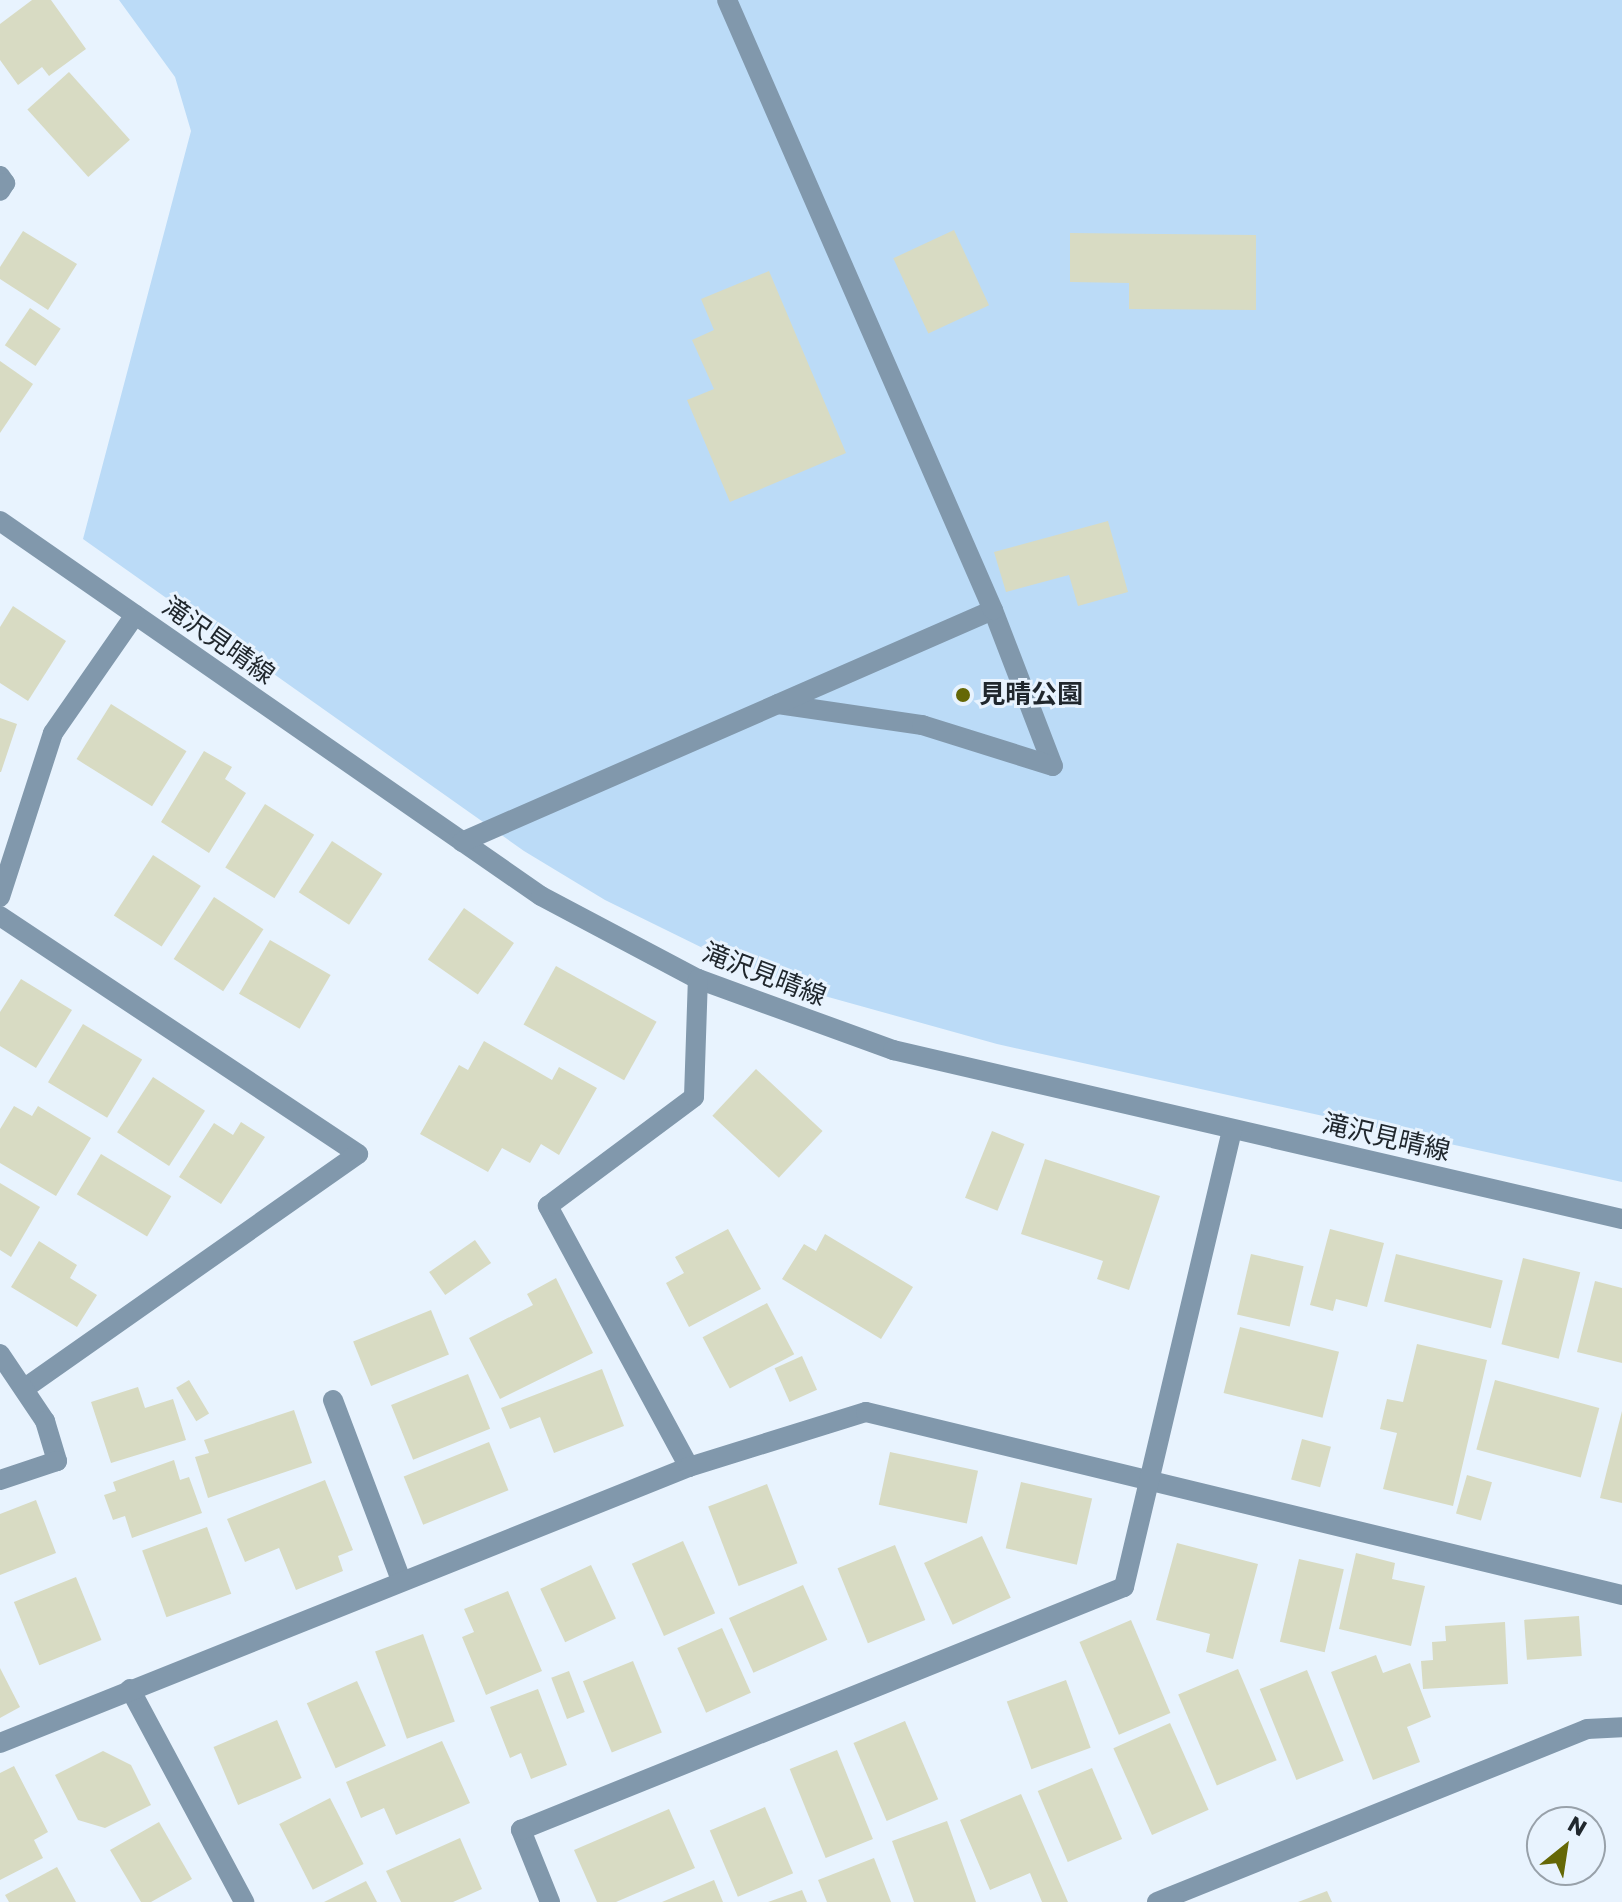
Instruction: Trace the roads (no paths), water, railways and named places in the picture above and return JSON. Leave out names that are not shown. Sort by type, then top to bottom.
[{"type":"street","points":[[727,0],[993,610],[1053,766],[922,725],[778,704]]},
{"type":"street","points":[[0,176],[5,183],[0,191]]},
{"type":"street","name":"滝沢見晴線","points":[[0,521],[541,896],[698,979],[893,1050],[1622,1219]]},
{"type":"street","points":[[462,842],[993,610]]},
{"type":"street","points":[[0,897],[53,733],[135,615]]},
{"type":"street","points":[[0,916],[358,1154],[25,1388]]},
{"type":"street","points":[[689,1467],[548,1206],[694,1097],[698,979]]},
{"type":"street","points":[[550,1902],[521,1830],[1124,1587],[1232,1130]]},
{"type":"street","points":[[0,1354],[45,1421],[57,1461],[0,1480]]},
{"type":"street","points":[[333,1400],[401,1580]]},
{"type":"street","points":[[0,1743],[689,1467],[866,1412],[1149,1484],[1622,1595]]},
{"type":"street","points":[[130,1689],[244,1902]]},
{"type":"street","points":[[1157,1902],[1587,1729],[1622,1727]]},
{"type":"place","name":"見晴公園","points":[[963,695]]}]
